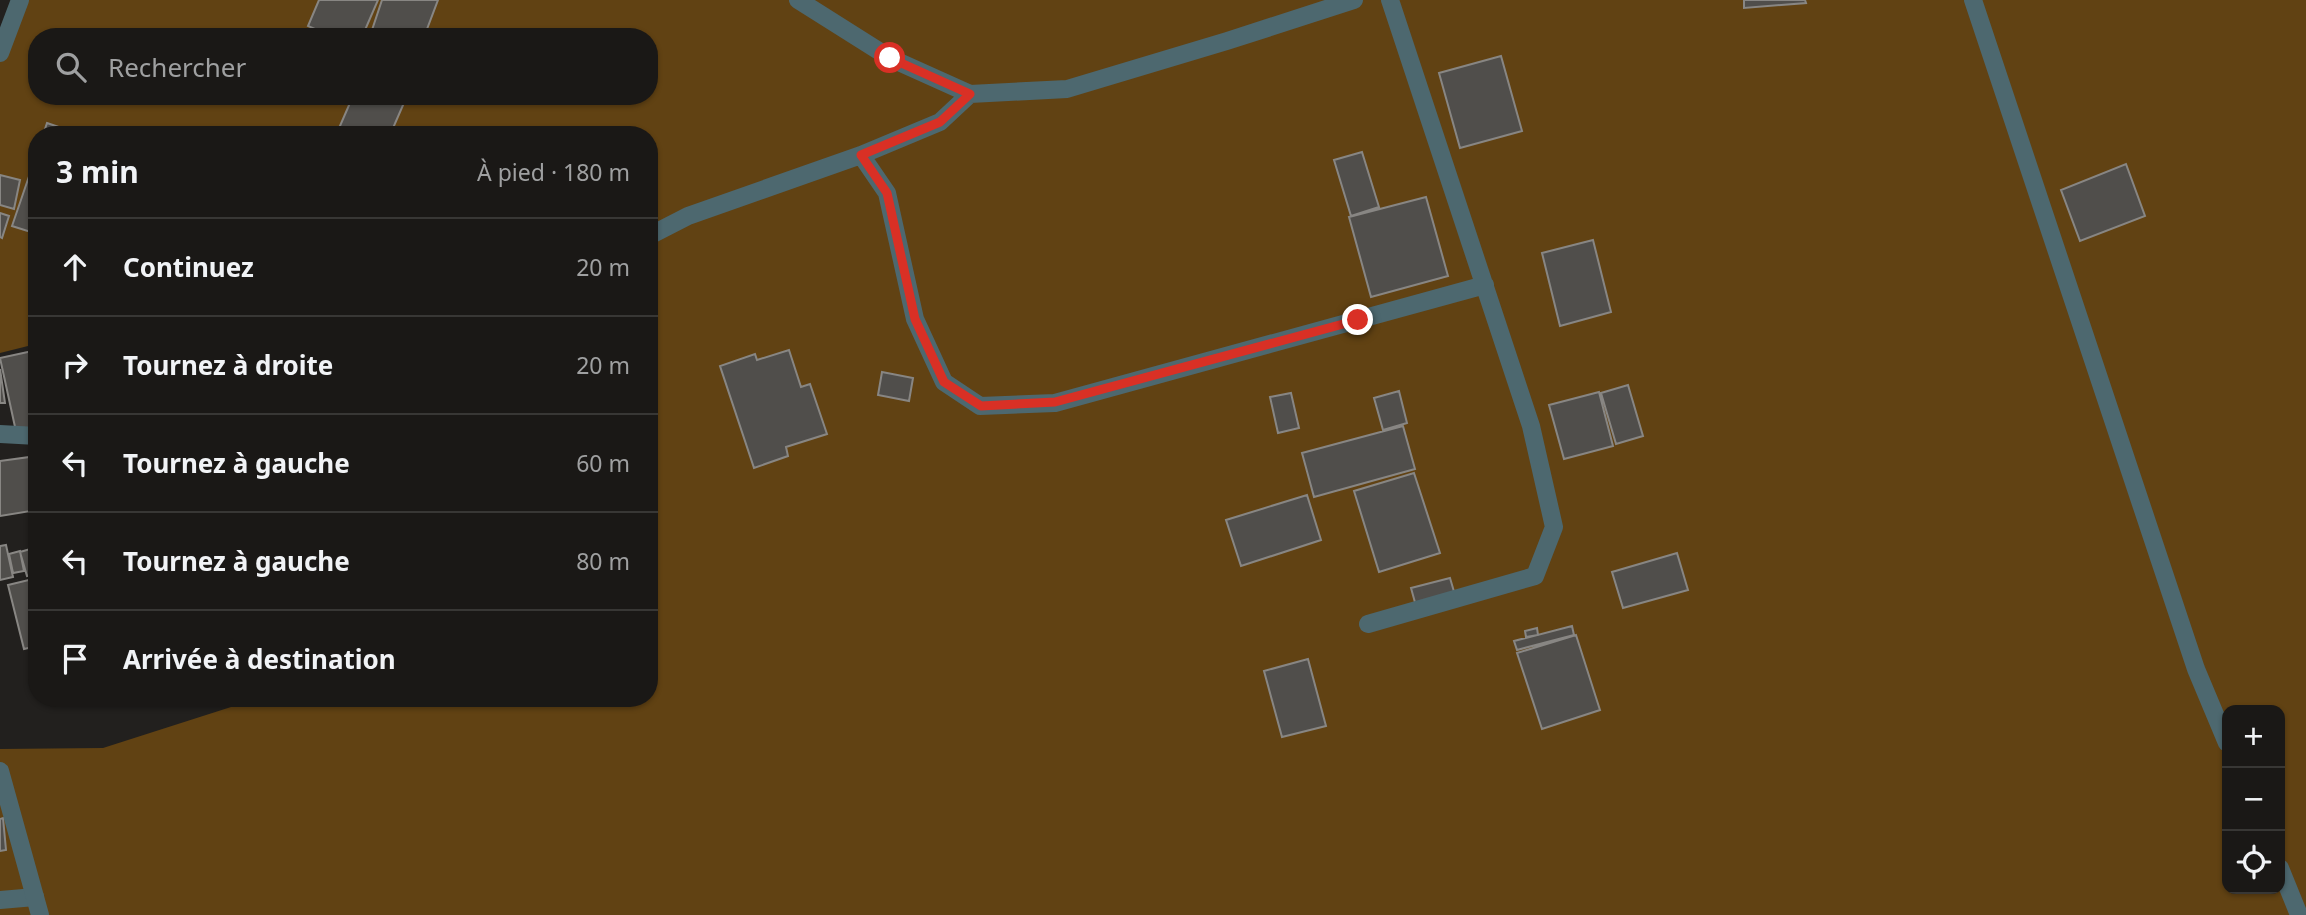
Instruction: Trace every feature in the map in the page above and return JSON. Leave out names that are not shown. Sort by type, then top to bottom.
[{"type":"street","points":[[0,53],[20,0]]},
{"type":"street","points":[[798,0],[890,58],[970,94],[1067,89],[1354,0]]},
{"type":"street","points":[[1368,624],[1535,576],[1554,527],[1531,426],[1390,0]]},
{"type":"street","points":[[1973,0],[2196,669],[2222,731]]},
{"type":"street","points":[[658,231],[688,216],[861,155],[940,122],[970,94]]},
{"type":"street","points":[[861,155],[887,193],[915,319],[944,382],[981,406],[1055,402],[1485,285]]},
{"type":"street","points":[[0,434],[28,436]]},
{"type":"street","points":[[0,771],[38,906],[0,900]]},
{"type":"street","points":[[2285,880],[2300,915]]},
{"type":"shaded area","points":[[24,0],[2306,0],[2306,915],[0,915],[0,749],[103,748],[231,707],[658,707],[658,126],[28,126],[28,346],[0,353],[0,57]]},
{"type":"building","points":[[319,0],[378,0],[366,28],[308,26]]},
{"type":"building","points":[[382,0],[438,0],[427,28],[373,28]]},
{"type":"building","points":[[1744,0],[1805,0],[1806,3],[1744,8]]},
{"type":"building","points":[[1501,56],[1522,131],[1460,148],[1439,73]]},
{"type":"building","points":[[349,105],[403,105],[394,126],[340,126]]},
{"type":"building","points":[[1362,152],[1379,207],[1351,216],[1334,160]]},
{"type":"building","points":[[2126,164],[2145,216],[2080,241],[2061,190]]},
{"type":"building","points":[[0,175],[20,180],[14,209],[0,205]]},
{"type":"building","points":[[28,179],[28,231],[12,226]]},
{"type":"building","points":[[1426,197],[1448,276],[1371,297],[1349,217]]},
{"type":"building","points":[[0,213],[9,216],[2,238],[0,237]]},
{"type":"building","points":[[1593,240],[1611,312],[1560,326],[1542,253]]},
{"type":"building","points":[[789,350],[801,387],[810,384],[827,434],[786,447],[788,456],[754,468],[720,366],[755,354],[757,360]]},
{"type":"building","points":[[28,352],[28,434],[17,436],[0,358]]},
{"type":"building","points":[[0,369],[5,403],[0,403]]},
{"type":"building","points":[[882,372],[913,378],[909,401],[878,395]]},
{"type":"building","points":[[1628,385],[1643,436],[1616,444],[1601,393]]},
{"type":"building","points":[[1399,391],[1407,423],[1383,430],[1374,398]]},
{"type":"building","points":[[1599,392],[1613,446],[1564,459],[1549,405]]},
{"type":"building","points":[[1291,393],[1299,428],[1278,433],[1270,397]]},
{"type":"building","points":[[1403,426],[1415,469],[1314,497],[1302,453]]},
{"type":"building","points":[[28,457],[28,511],[0,516],[0,461]]},
{"type":"building","points":[[1414,473],[1440,553],[1379,572],[1354,491]]},
{"type":"building","points":[[1307,495],[1321,540],[1241,566],[1226,520]]},
{"type":"building","points":[[6,545],[13,577],[0,580],[0,546]]},
{"type":"building","points":[[28,550],[28,576],[27,576],[20,552]]},
{"type":"building","points":[[20,551],[24,571],[13,573],[9,554]]},
{"type":"building","points":[[1677,553],[1688,590],[1623,608],[1612,572]]},
{"type":"building","points":[[1450,578],[1455,595],[1416,606],[1411,588]]},
{"type":"building","points":[[28,580],[28,648],[24,649],[8,585]]},
{"type":"building","points":[[1572,626],[1574,635],[1517,650],[1514,641]]},
{"type":"building","points":[[1537,628],[1538,635],[1526,637],[1525,631]]},
{"type":"building","points":[[1576,635],[1600,710],[1542,729],[1517,653]]},
{"type":"building","points":[[1308,659],[1326,726],[1282,737],[1264,671]]},
{"type":"building","points":[[3,818],[6,850],[0,851],[0,819]]},
{"type":"route","points":[[890,58],[970,94],[940,122],[861,155],[887,193],[915,319],[944,382],[981,406],[1055,402],[1358,320]]}]
